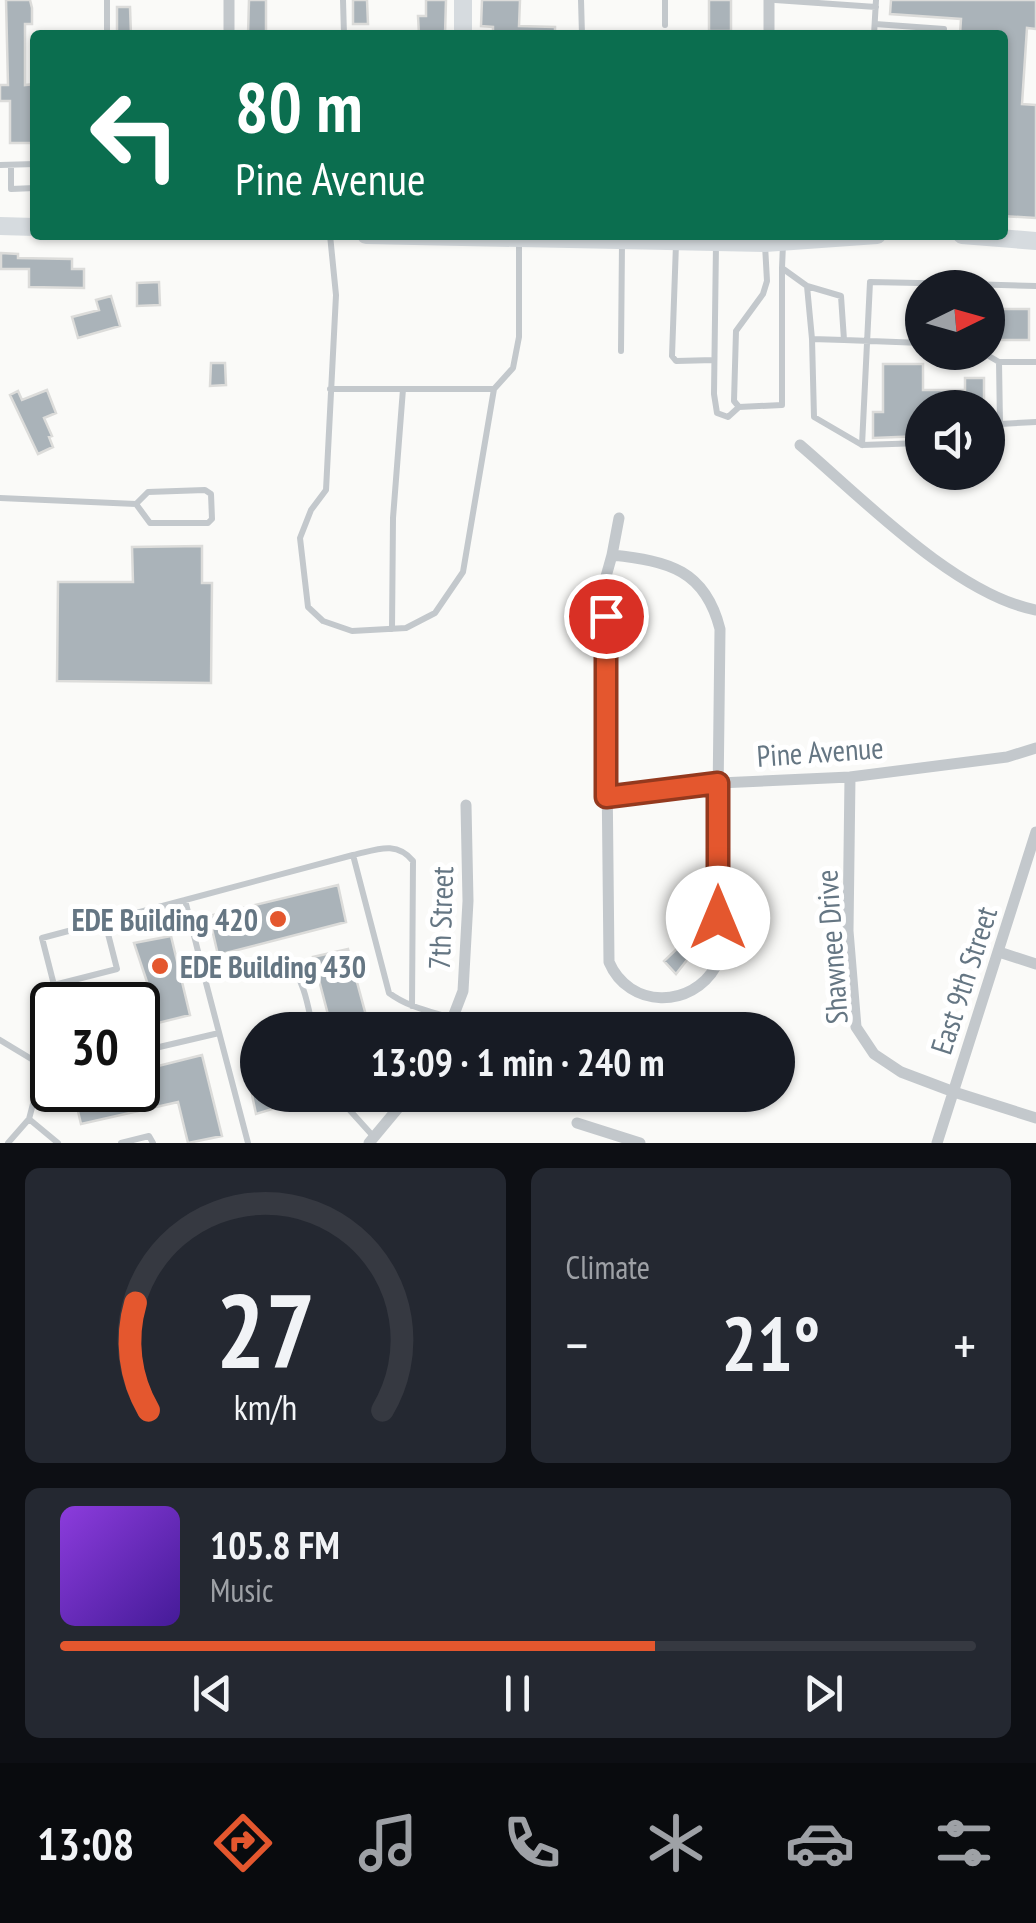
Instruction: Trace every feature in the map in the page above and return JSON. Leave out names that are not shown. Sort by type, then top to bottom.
[{"type":"main road","points":[[464,0],[464,30]]},
{"type":"main road","points":[[0,226],[30,227]]},
{"type":"main road","points":[[1008,239],[1036,241]]},
{"type":"main road","points":[[609,240],[771,240]]},
{"type":"street","points":[[229,0],[229,30]]},
{"type":"street","points":[[769,30],[772,0]]},
{"type":"street","points":[[800,445],[894,526],[970,584],[1036,610]]},
{"type":"street","points":[[612,555],[645,558],[693,578],[713,602],[720,630],[716,966],[708,980],[696,989],[657,999],[638,994],[620,981],[609,962],[605,580],[618,518]]},
{"type":"street","name":"Pine Avenue","points":[[606,797],[718,783],[850,778],[1007,757],[1036,748]]},
{"type":"street","name":"Shawnee Drive","points":[[850,778],[848,931],[856,1027],[874,1054],[901,1072],[1036,1118]]},
{"type":"street","name":"7th Street","points":[[455,1012],[463,990],[468,901],[466,805]]},
{"type":"street","name":"East 9th Street","points":[[936,1143],[1036,832]]},
{"type":"street","points":[[999,952],[1036,964]]},
{"type":"street","points":[[371,1140],[395,1112]]},
{"type":"street","points":[[577,1123],[640,1143]]},
{"type":"lane","points":[[107,0],[107,30]]},
{"type":"lane","points":[[343,0],[344,30]]},
{"type":"lane","points":[[581,0],[582,30]]},
{"type":"lane","points":[[665,24],[666,0]]},
{"type":"lane","points":[[772,0],[876,4],[874,30]]},
{"type":"lane","points":[[875,24],[944,30]]},
{"type":"lane","points":[[11,164],[11,189],[30,188]]},
{"type":"lane","points":[[0,165],[30,164]]},
{"type":"lane","points":[[330,240],[336,295],[326,490],[311,510],[300,538],[308,607],[323,621],[352,631],[406,628],[435,613],[462,572],[494,390],[513,368],[519,337],[519,240]]},
{"type":"lane","points":[[716,243],[717,414],[728,417],[738,407],[782,405],[782,268],[771,240]]},
{"type":"lane","points":[[738,407],[734,401],[736,331],[763,294],[771,240]]},
{"type":"lane","points":[[620,351],[622,242]]},
{"type":"lane","points":[[676,243],[672,356],[676,361],[714,360]]},
{"type":"lane","points":[[782,268],[807,286],[841,296],[844,340]]},
{"type":"lane","points":[[862,445],[870,282],[905,283]]},
{"type":"lane","points":[[807,286],[814,417],[862,445],[905,444]]},
{"type":"lane","points":[[1005,286],[1036,286]]},
{"type":"lane","points":[[812,339],[905,342]]},
{"type":"lane","points":[[1005,362],[1036,362]]},
{"type":"lane","points":[[330,388],[494,390]]},
{"type":"lane","points":[[392,629],[393,518],[402,389]]},
{"type":"lane","points":[[1005,424],[1036,422]]},
{"type":"lane","points":[[0,498],[136,504],[148,492],[205,490],[211,494],[212,519],[208,523],[150,523],[136,504]]},
{"type":"lane","points":[[105,922],[117,969],[54,985],[42,938],[390,846],[405,851],[413,861],[412,1006]]},
{"type":"lane","points":[[353,856],[390,992],[425,1012]]},
{"type":"lane","points":[[185,900],[248,1143]]},
{"type":"lane","points":[[205,979],[272,960],[286,960],[294,968],[309,1012]]},
{"type":"lane","points":[[160,1047],[219,1033]]},
{"type":"lane","points":[[0,1040],[30,1059]]},
{"type":"lane","points":[[8,1143],[32,1112]]},
{"type":"lane","points":[[349,1112],[371,1140]]},
{"type":"lane","points":[[30,1119],[58,1143]]},
{"type":"lane","points":[[121,1143],[150,1136],[153,1143]]},
{"type":"building","points":[[6,0],[30,0],[32,24],[25,24],[25,85],[30,84],[30,143],[10,143],[10,101],[0,101],[0,85],[8,85]]},
{"type":"building","points":[[249,0],[266,0],[266,30],[248,30]]},
{"type":"building","points":[[353,0],[367,0],[368,24],[353,24]]},
{"type":"building","points":[[426,0],[446,0],[445,30],[419,30],[418,16],[426,16]]},
{"type":"building","points":[[482,0],[520,0],[519,26],[555,30],[493,30],[481,26]]},
{"type":"building","points":[[709,0],[731,0],[731,30],[709,30]]},
{"type":"building","points":[[891,0],[1036,0],[1036,29],[1027,28],[1022,104],[1036,105],[1036,218],[1008,216],[1008,30],[960,30],[961,19],[890,14]]},
{"type":"building","points":[[117,7],[130,7],[131,30],[117,30]]},
{"type":"building","points":[[1,253],[18,254],[18,258],[72,259],[72,269],[84,269],[84,288],[29,287],[29,269],[1,269]]},
{"type":"building","points":[[159,282],[160,305],[137,306],[137,283]]},
{"type":"building","points":[[111,296],[120,326],[78,338],[72,317],[99,310],[96,300]]},
{"type":"building","points":[[1005,309],[1029,309],[1029,340],[1005,340]]},
{"type":"building","points":[[211,363],[225,363],[226,385],[210,386]]},
{"type":"building","points":[[883,364],[905,364],[905,370],[923,370],[923,390],[905,390],[905,437],[873,438],[873,412],[883,412]]},
{"type":"building","points":[[965,378],[984,378],[984,390],[965,390]]},
{"type":"building","points":[[47,390],[56,413],[44,418],[53,447],[38,454],[10,395],[18,391],[22,400]]},
{"type":"building","points":[[202,546],[202,583],[212,583],[211,683],[57,681],[58,582],[133,582],[132,547]]},
{"type":"building","name":"EDE Building 420","points":[[338,885],[346,922],[218,955],[209,916]]},
{"type":"building","name":"EDE Building 430","points":[[171,936],[190,1015],[160,1022],[160,982],[147,982],[134,943]]},
{"type":"building","points":[[685,941],[694,951],[676,974],[664,961]]},
{"type":"building","points":[[348,949],[365,1012],[327,1012],[313,957]]},
{"type":"building","points":[[202,1055],[222,1136],[188,1143],[178,1102],[160,1106],[160,1066]]},
{"type":"building","points":[[78,1112],[134,1112],[81,1124]]},
{"type":"place","name":"EDE Building 420","points":[[278,919]]},
{"type":"place","name":"EDE Building 430","points":[[160,966]]},
{"type":"route","points":[[606,616],[606,797],[718,783],[718,918]]}]
